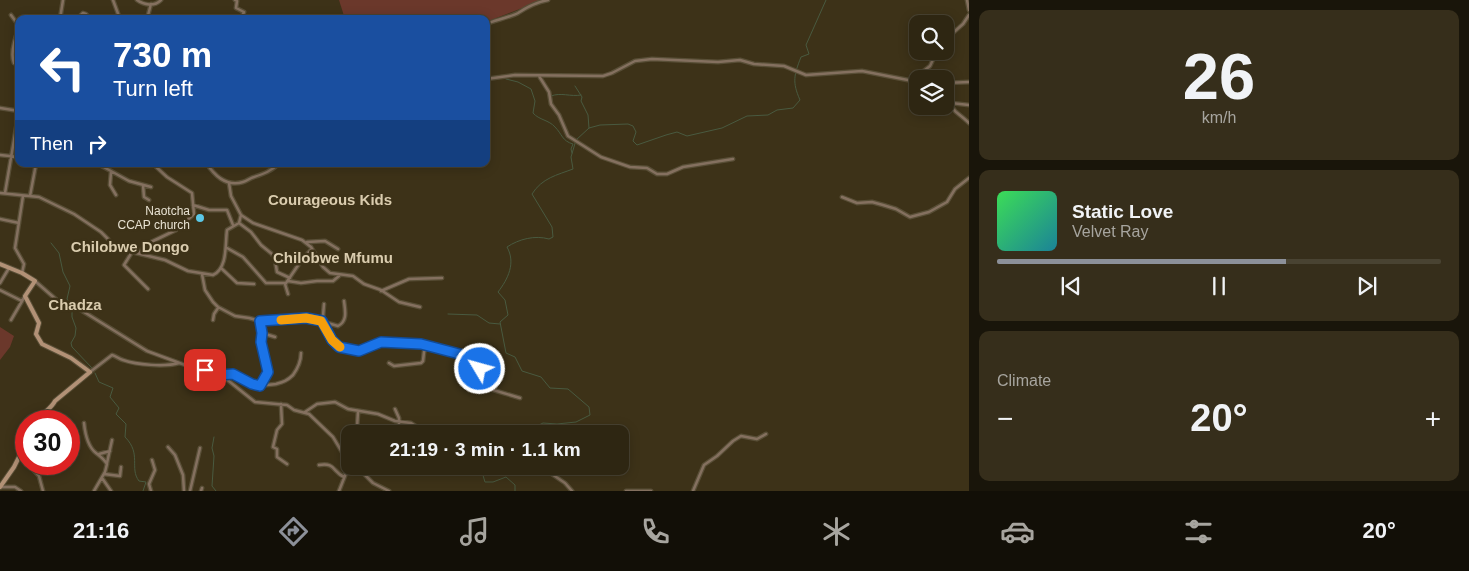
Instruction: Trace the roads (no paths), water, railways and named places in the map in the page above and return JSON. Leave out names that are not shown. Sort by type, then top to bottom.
[{"type":"street","points":[[61,15],[63,0]]},
{"type":"street","points":[[113,0],[119,15]]},
{"type":"street","points":[[137,0],[151,4],[161,0]]},
{"type":"street","points":[[235,0],[237,1],[237,10],[244,12],[243,15]]},
{"type":"street","points":[[490,23],[516,14],[538,2],[548,0]]},
{"type":"street","points":[[967,0],[969,10]]},
{"type":"street","points":[[148,15],[151,4]]},
{"type":"street","points":[[11,15],[15,21]]},
{"type":"street","points":[[954,32],[969,15]]},
{"type":"street","points":[[15,41],[12,60],[15,63]]},
{"type":"street","points":[[490,78],[508,76],[603,76],[635,61],[652,59],[718,62],[740,60],[754,64],[784,66],[806,75],[862,71],[909,81]]},
{"type":"street","points":[[925,70],[930,66],[933,60]]},
{"type":"street","points":[[540,76],[548,92],[551,104],[559,115],[568,136],[601,158],[628,167],[647,168],[656,174],[667,174],[683,167],[733,159]]},
{"type":"street","points":[[954,83],[969,82]]},
{"type":"street","points":[[954,103],[969,105]]},
{"type":"street","points":[[0,108],[15,110]]},
{"type":"street","points":[[954,109],[969,123]]},
{"type":"street","points":[[5,193],[15,131]]},
{"type":"street","points":[[0,155],[15,157]]},
{"type":"street","points":[[30,196],[35,167]]},
{"type":"street","points":[[104,167],[129,181],[151,187]]},
{"type":"street","points":[[138,254],[145,245],[168,235],[194,215],[192,193],[167,177],[156,167]]},
{"type":"street","points":[[210,167],[217,176],[229,183],[244,181],[269,172],[275,167]]},
{"type":"street","points":[[111,172],[110,185],[116,195]]},
{"type":"street","points":[[842,197],[857,203],[872,202],[883,204],[910,217],[921,215],[944,204],[955,189],[969,178]]},
{"type":"street","points":[[229,183],[232,196],[241,215],[253,223],[286,233],[306,242],[324,268],[330,273],[339,276],[353,276],[364,284],[382,291],[399,302],[420,307]]},
{"type":"street","points":[[143,185],[144,197],[149,200]]},
{"type":"street","points":[[0,193],[39,197],[70,211],[101,232],[112,244],[138,254],[164,260],[188,271],[202,274],[214,275],[221,268],[227,248],[227,231],[239,223]]},
{"type":"street","points":[[22,273],[24,264],[15,248],[23,196]]},
{"type":"street","points":[[193,205],[212,211],[227,210],[234,225]]},
{"type":"street","points":[[239,223],[241,215]]},
{"type":"street","points":[[0,219],[19,222]]},
{"type":"street","points":[[239,223],[251,232],[263,247],[272,254],[277,272],[288,281]]},
{"type":"street","points":[[306,242],[326,241],[338,249]]},
{"type":"street","points":[[227,248],[241,255],[267,283],[333,281],[339,276]]},
{"type":"street","points":[[288,294],[288,281],[312,249]]},
{"type":"street","points":[[132,252],[124,266],[148,290]]},
{"type":"street","points":[[0,264],[22,273],[35,281],[58,301],[91,316],[138,347],[179,363],[198,366],[218,375],[230,381],[252,401],[287,405],[294,410],[305,412],[326,429],[341,450]]},
{"type":"street","points":[[0,284],[9,268]]},
{"type":"street","points":[[221,268],[237,283],[254,284]]},
{"type":"street","points":[[202,274],[206,291],[218,307],[236,316],[260,321],[306,318],[338,326],[345,319],[344,301]]},
{"type":"street","points":[[382,291],[409,279],[442,278]]},
{"type":"street","points":[[11,320],[35,281]]},
{"type":"street","points":[[0,290],[22,301]]},
{"type":"street","points":[[25,296],[39,323],[37,336],[42,344],[71,358],[90,372]]},
{"type":"street","points":[[321,321],[324,304]]},
{"type":"street","points":[[213,320],[218,307]]},
{"type":"street","points":[[260,321],[261,342],[268,372],[260,386]]},
{"type":"street","points":[[321,321],[332,340],[338,346],[354,350],[362,350],[381,342],[427,346],[463,355],[476,361],[480,369],[477,390],[490,389],[520,398]]},
{"type":"street","points":[[262,333],[275,337]]},
{"type":"street","points":[[389,363],[394,366],[421,363],[427,346]]},
{"type":"street","points":[[218,375],[233,374],[260,386],[281,383],[289,378],[299,365],[301,353]]},
{"type":"street","points":[[47,410],[55,401],[112,355],[126,361],[141,363],[171,365],[179,363]]},
{"type":"street","points":[[305,412],[317,404],[329,402],[337,403],[358,412],[379,414],[416,425]]},
{"type":"street","points":[[281,404],[282,424],[277,430],[272,447],[277,449],[276,455],[287,464]]},
{"type":"street","points":[[395,409],[399,425]]},
{"type":"street","points":[[357,425],[358,412]]},
{"type":"street","points":[[84,423],[88,441],[94,452],[106,463]]},
{"type":"street","points":[[693,491],[704,465],[717,456],[732,440],[741,436],[757,438],[766,434]]},
{"type":"street","points":[[94,491],[107,466],[106,463],[112,440]]},
{"type":"street","points":[[168,447],[175,455],[183,475],[184,491]]},
{"type":"street","points":[[190,491],[200,448]]},
{"type":"street","points":[[98,454],[110,451]]},
{"type":"street","points":[[151,491],[149,484],[155,470],[152,460]]},
{"type":"street","points":[[319,464],[332,466],[338,474],[344,477],[339,491]]},
{"type":"street","points":[[0,487],[15,465]]},
{"type":"street","points":[[104,474],[120,476],[121,466]]},
{"type":"street","points":[[38,475],[42,491]]},
{"type":"street","points":[[365,475],[373,483],[389,491]]},
{"type":"street","points":[[551,475],[565,483],[572,491]]},
{"type":"street","points":[[102,478],[111,491]]},
{"type":"street","points":[[0,487],[15,487],[21,491]]},
{"type":"street","points":[[626,491],[651,491]]},
{"type":"waterway","points":[[539,425],[543,423],[576,422],[590,415],[589,407],[568,389],[550,388],[541,377],[522,371],[515,357],[506,353],[500,322],[508,315],[505,300],[498,292],[510,271],[511,259],[507,247],[527,238],[549,239],[553,237],[552,227],[532,194],[540,184],[556,175],[573,169],[571,157],[576,140],[589,128],[600,125],[628,124],[633,126],[636,132],[633,141],[637,145],[677,132],[687,136],[722,128],[747,116],[768,115],[777,110],[793,108],[800,100],[795,83],[797,69],[801,57],[809,54],[806,45],[826,0]]},
{"type":"waterway","points":[[506,79],[518,82],[531,89],[535,101],[533,113],[553,125],[564,139],[573,144],[572,153]]},
{"type":"waterway","points":[[575,86],[582,97],[581,101],[588,115],[589,128]]},
{"type":"waterway","points":[[551,96],[558,94],[581,95]]},
{"type":"waterway","points":[[51,243],[59,253],[63,272],[70,286],[67,299],[72,308],[72,317],[76,328],[75,336],[71,343],[72,347],[92,368]]},
{"type":"waterway","points":[[448,314],[477,315],[489,323],[500,324]]},
{"type":"waterway","points":[[95,373],[99,382],[113,388],[110,397],[119,408],[116,414],[126,424],[125,437],[133,449],[136,476],[139,481],[146,482],[143,491]]},
{"type":"waterway","points":[[214,437],[212,448],[214,456],[212,486],[216,491]]},
{"type":"waterway","points":[[483,475],[485,482],[493,482],[506,477],[515,485],[515,491]]},
{"type":"place","name":"Naotcha CCAP church","points":[[200,218]]},
{"type":"district","name":"Courageous Kids","points":[[330,200]]},
{"type":"district","name":"Chilobwe Dongo","points":[[130,247]]},
{"type":"district","name":"Chilobwe Mfumu","points":[[333,258]]},
{"type":"district","name":"Chadza","points":[[75,305]]}]
